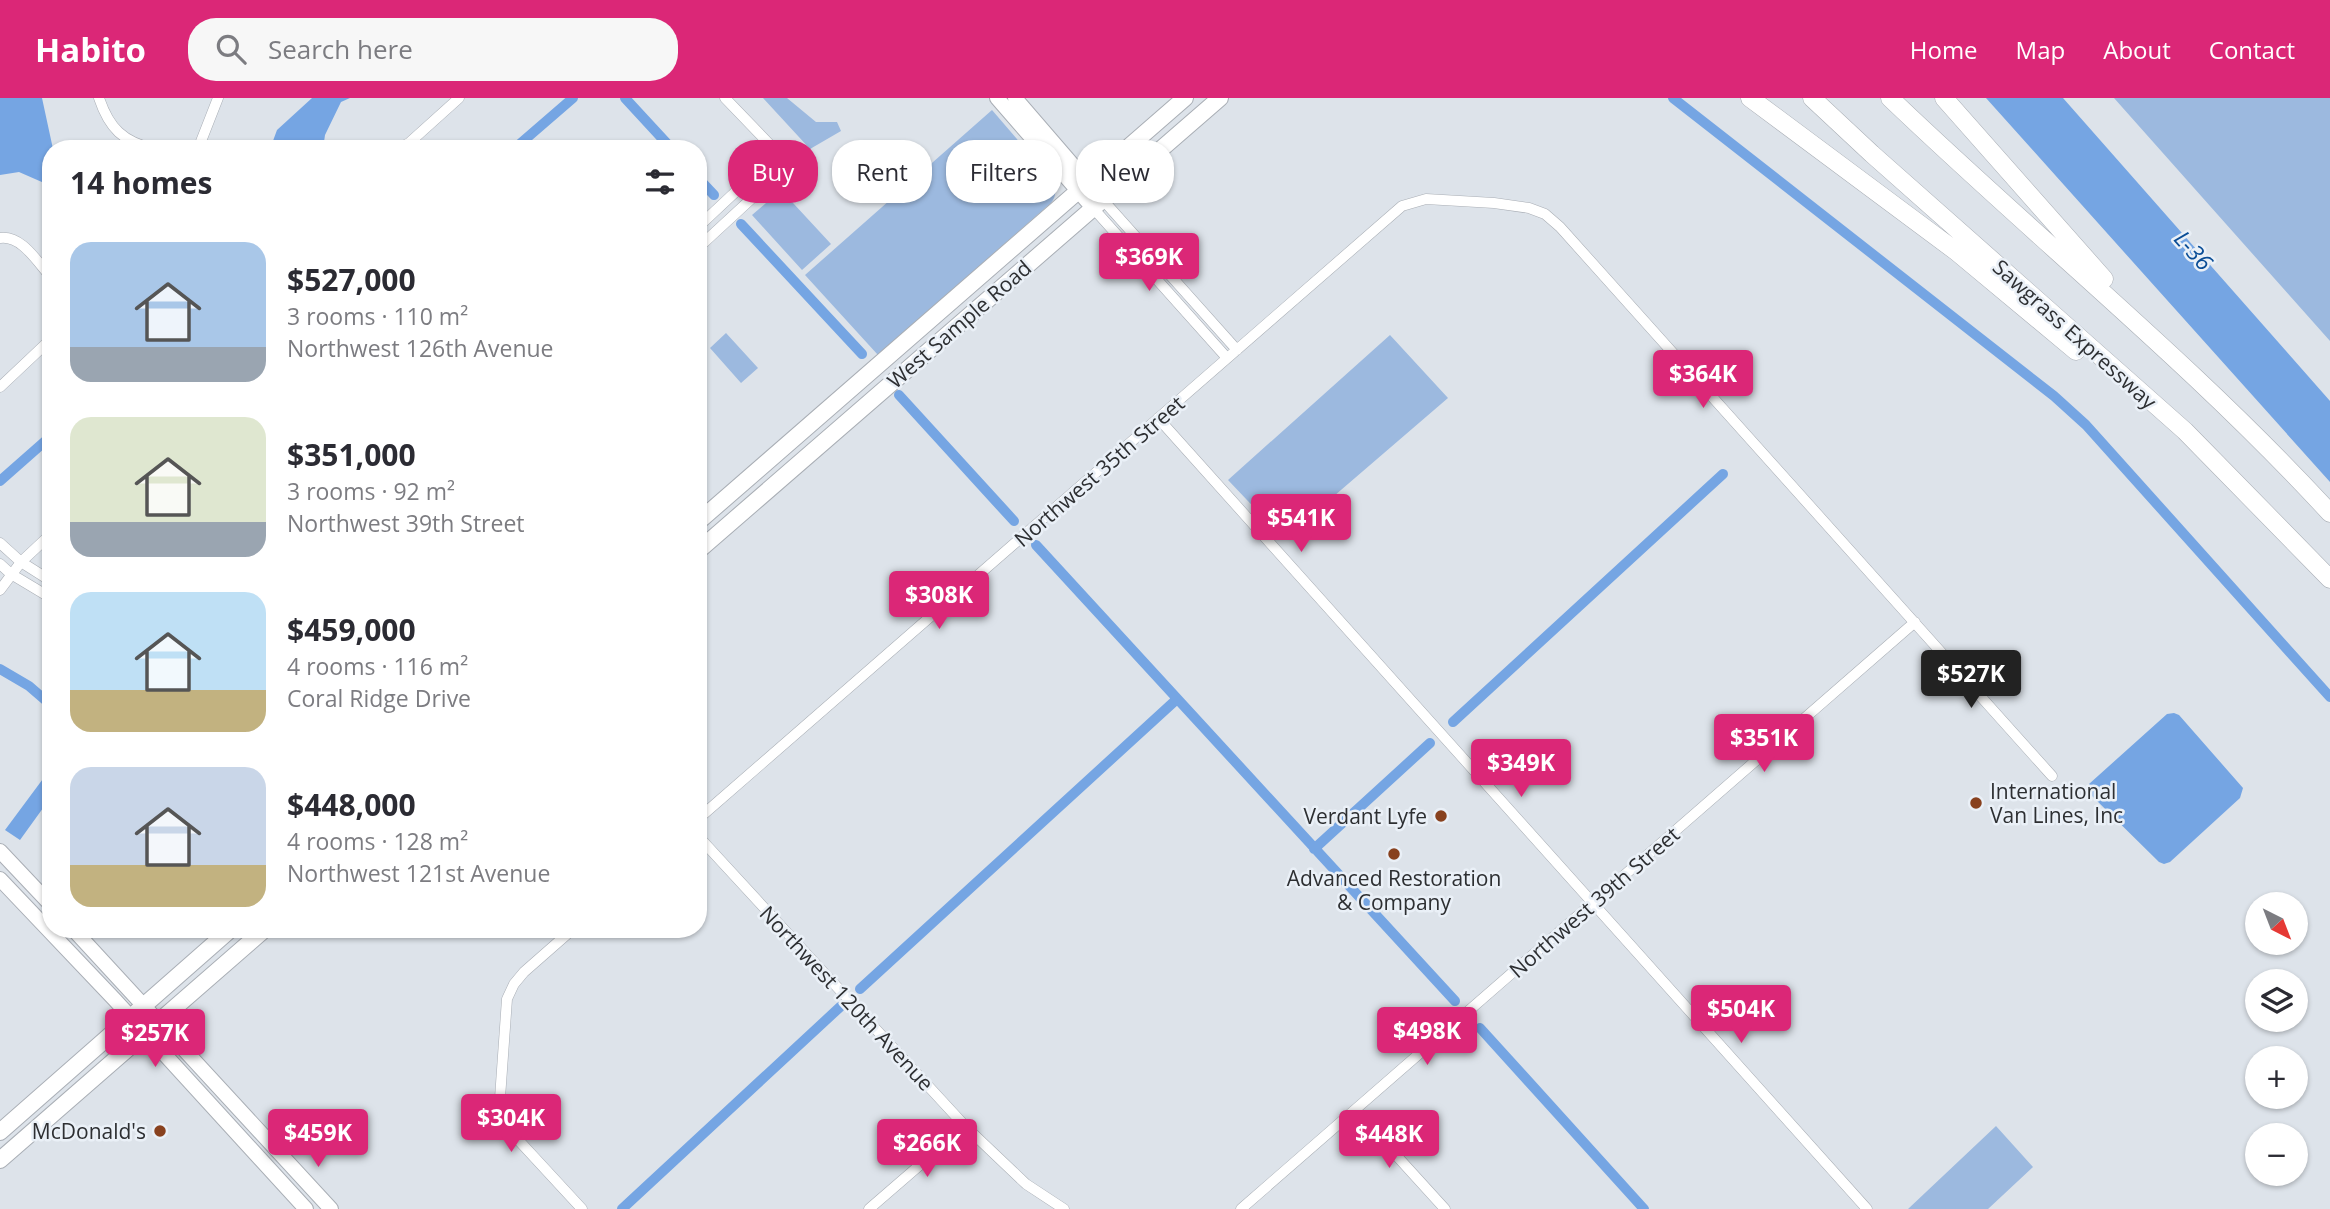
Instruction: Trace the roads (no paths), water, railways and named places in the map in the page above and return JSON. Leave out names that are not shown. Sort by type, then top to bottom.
[{"type":"highway","points":[[1750,98],[1957,251],[2151,414],[2185,431]]},
{"type":"highway","name":"Sawgrass Expressway","points":[[1812,98],[1872,155],[2185,431],[2330,579]]},
{"type":"highway","points":[[1890,98],[2144,328],[2330,513]]},
{"type":"highway","points":[[1944,98],[2144,328]]},
{"type":"main road","points":[[997,98],[1076,180]]},
{"type":"main road","points":[[1015,98],[1076,178]]},
{"type":"main road","name":"West Sample Road","points":[[1137,140],[1185,98]]},
{"type":"main road","name":"West Sample Road","points":[[707,543],[1220,98]]},
{"type":"main road","name":"West Sample Road","points":[[707,514],[1076,193]]},
{"type":"main road","points":[[0,850],[42,895]]},
{"type":"main road","points":[[0,880],[42,924]]},
{"type":"main road","points":[[55,938],[306,1209]]},
{"type":"main road","points":[[81,938],[331,1209]]},
{"type":"main road","points":[[0,1132],[221,938]]},
{"type":"main road","points":[[0,1160],[255,938]]},
{"type":"street","points":[[99,98],[106,117],[120,134],[130,140]]},
{"type":"street","points":[[202,140],[218,98]]},
{"type":"street","points":[[412,140],[459,98]]},
{"type":"street","points":[[725,98],[764,140]]},
{"type":"street","points":[[707,219],[728,199]]},
{"type":"street","name":"Northwest 35th Street","points":[[707,811],[1402,206],[1426,199],[1487,202],[1529,208],[1545,214],[1560,227],[2052,776]]},
{"type":"street","points":[[707,240],[747,203]]},
{"type":"street","points":[[1098,204],[1237,350]]},
{"type":"street","points":[[1098,204],[1227,358]]},
{"type":"street","points":[[4,237],[17,240],[42,267]]},
{"type":"street","points":[[0,387],[42,347]]},
{"type":"street","points":[[1158,418],[1867,1209]]},
{"type":"street","points":[[0,590],[21,562],[42,542]]},
{"type":"street","points":[[0,543],[42,576]]},
{"type":"street","points":[[0,564],[42,593]]},
{"type":"street","name":"Northwest 39th Street","points":[[1241,1209],[1915,622]]},
{"type":"street","name":"Northwest 120th Avenue","points":[[707,846],[965,1126],[1027,1184],[1065,1209]]},
{"type":"street","points":[[563,938],[514,984],[506,1008],[500,1098],[503,1118],[510,1131],[582,1209]]},
{"type":"street","points":[[1355,1110],[1445,1209]]},
{"type":"street","points":[[869,1209],[965,1126]]},
{"type":"water","points":[[0,98],[42,98],[51,140],[42,140],[42,182],[19,172],[0,175]]},
{"type":"water","points":[[312,98],[350,98],[341,102],[324,140],[273,140],[277,130]]},
{"type":"water","name":"L-36","points":[[1986,98],[2063,98],[2330,401],[2330,482]]},
{"type":"water","points":[[2167,714],[2179,715],[2243,788],[2240,798],[2170,862],[2164,864],[2092,796],[2089,784]]},
{"type":"water","points":[[42,780],[42,809],[20,840],[5,830]]},
{"type":"waterway","points":[[524,140],[573,98]]},
{"type":"waterway","points":[[625,98],[664,140]]},
{"type":"waterway","points":[[1673,98],[2054,396],[2086,425],[2330,697]]},
{"type":"waterway","points":[[707,188],[714,195]]},
{"type":"waterway","points":[[741,224],[862,354]]},
{"type":"waterway","points":[[899,395],[1014,521]]},
{"type":"waterway","points":[[0,481],[42,444]]},
{"type":"waterway","points":[[1453,722],[1723,474]]},
{"type":"waterway","points":[[1036,545],[1455,1001]]},
{"type":"waterway","points":[[0,669],[42,697]]},
{"type":"waterway","points":[[860,989],[1177,699]]},
{"type":"waterway","points":[[1314,849],[1430,743]]},
{"type":"waterway","points":[[622,1209],[840,1007]]},
{"type":"waterway","points":[[1480,1028],[1644,1209]]},
{"type":"place","name":"International Van Lines, Inc","points":[[1976,803]]},
{"type":"place","name":"Verdant Lyfe","points":[[1441,816]]},
{"type":"place","name":"Advanced Restoration & Company","points":[[1394,854]]},
{"type":"place","name":"McDonald's","points":[[160,1131]]}]
